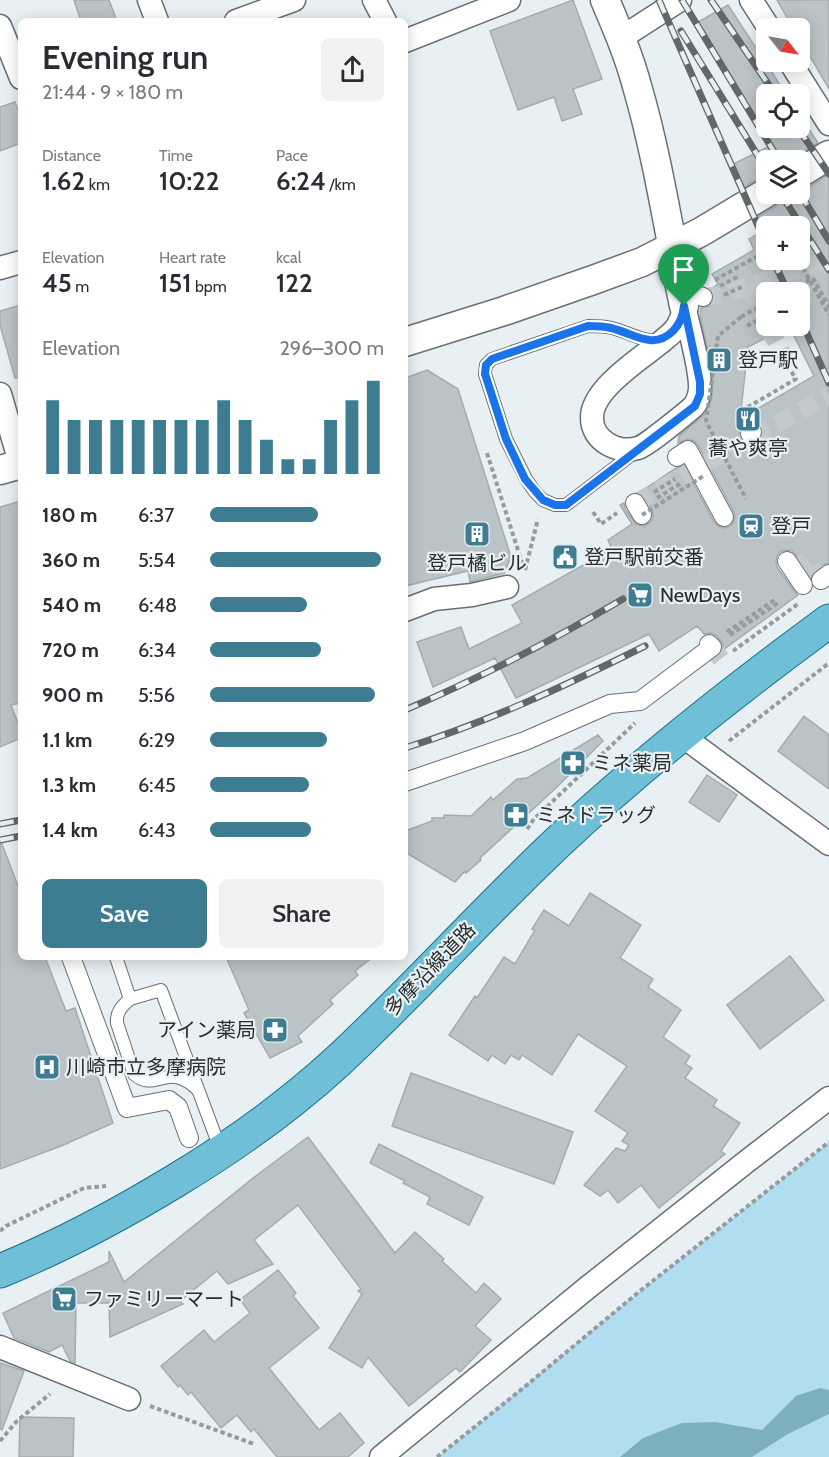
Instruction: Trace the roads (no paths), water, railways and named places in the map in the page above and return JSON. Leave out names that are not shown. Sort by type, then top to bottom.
[{"type":"main road","name":"多摩沿線道路","points":[[0,1271],[102,1223],[146,1198],[221,1152],[279,1111],[378,1022],[496,901],[611,794],[748,681],[829,621]]},
{"type":"street","points":[[149,0],[156,18]]},
{"type":"street","points":[[244,18],[294,0]]},
{"type":"street","points":[[374,0],[383,18]]},
{"type":"street","points":[[408,39],[508,0]]},
{"type":"street","points":[[605,0],[637,86],[651,140],[672,248],[695,299],[700,382],[700,394],[695,406],[640,448],[624,450],[611,447],[601,440],[594,430],[592,418],[594,406],[602,392],[613,381],[679,326],[695,299]]},
{"type":"street","points":[[621,38],[680,0]]},
{"type":"street","points":[[751,0],[763,18]]},
{"type":"street","points":[[0,26],[18,71]]},
{"type":"street","points":[[796,72],[829,124]]},
{"type":"street","points":[[810,167],[829,155]]},
{"type":"street","points":[[408,341],[504,311],[642,262],[672,248],[756,199]]},
{"type":"street","points":[[0,268],[18,263]]},
{"type":"street","points":[[0,394],[18,455]]},
{"type":"street","points":[[677,457],[688,450],[724,518]]},
{"type":"street","points":[[0,470],[18,466]]},
{"type":"street","points":[[786,561],[802,594]]},
{"type":"street","points":[[408,609],[434,599],[472,595],[507,587]]},
{"type":"street","points":[[408,781],[525,741],[610,704],[640,701],[710,646]]},
{"type":"street","points":[[681,735],[829,844]]},
{"type":"street","points":[[72,960],[127,1108],[170,1100],[178,1107],[189,1138]]},
{"type":"street","points":[[381,1457],[596,1281],[829,1098]]},
{"type":"street","points":[[0,1347],[129,1399]]},
{"type":"lane","points":[[640,448],[566,505],[555,505],[543,500],[525,479],[506,439],[485,374],[486,365],[492,359],[588,326],[600,325],[614,328],[646,340],[658,341],[666,338]]},
{"type":"lane","points":[[117,960],[130,999]]},
{"type":"lane","points":[[198,1089],[188,1081],[176,1077],[149,1081],[141,1080],[135,1074],[116,1017],[119,1009],[130,999],[161,990],[198,1089],[221,1152]]},
{"type":"tunnel","points":[[703,297],[721,295],[829,260]]},
{"type":"tunnel","points":[[749,286],[756,301]]},
{"type":"tunnel","points":[[773,336],[791,371]]},
{"type":"tunnel","points":[[635,503],[829,395]]},
{"type":"tunnel","points":[[793,571],[808,560],[821,580]]},
{"type":"tunnel","points":[[712,647],[721,659]]},
{"type":"railway","points":[[659,0],[756,221]]},
{"type":"railway","points":[[682,0],[773,150]]},
{"type":"railway","points":[[711,0],[768,84]]},
{"type":"railway","points":[[681,31],[756,153]]},
{"type":"railway","points":[[805,138],[829,174]]},
{"type":"railway","points":[[787,204],[829,270]]},
{"type":"railway","points":[[807,204],[829,241]]},
{"type":"railway","points":[[778,270],[783,282]]},
{"type":"railway","points":[[808,336],[829,383]]},
{"type":"railway","points":[[408,709],[516,658],[623,599]]},
{"type":"railway","points":[[408,747],[467,727],[527,702],[645,646]]},
{"type":"railway","points":[[0,824],[18,821]]},
{"type":"railway","points":[[0,840],[18,837]]},
{"type":"place","name":"登戸駅","points":[[719,360]]},
{"type":"place","name":"蕎や爽亭","points":[[748,419]]},
{"type":"place","name":"登戸","points":[[751,526]]},
{"type":"place","name":"登戸橘ビル","points":[[477,534]]},
{"type":"place","name":"登戸駅前交番","points":[[565,557]]},
{"type":"place","name":"NewDays","points":[[640,595]]},
{"type":"place","name":"ミネ薬局","points":[[573,763]]},
{"type":"place","name":"ミネドラッグ","points":[[516,815]]},
{"type":"place","name":"アイン薬局","points":[[275,1030]]},
{"type":"place","name":"川崎市立多摩病院","points":[[47,1067]]},
{"type":"place","name":"ファミリーマート","points":[[64,1299]]}]
